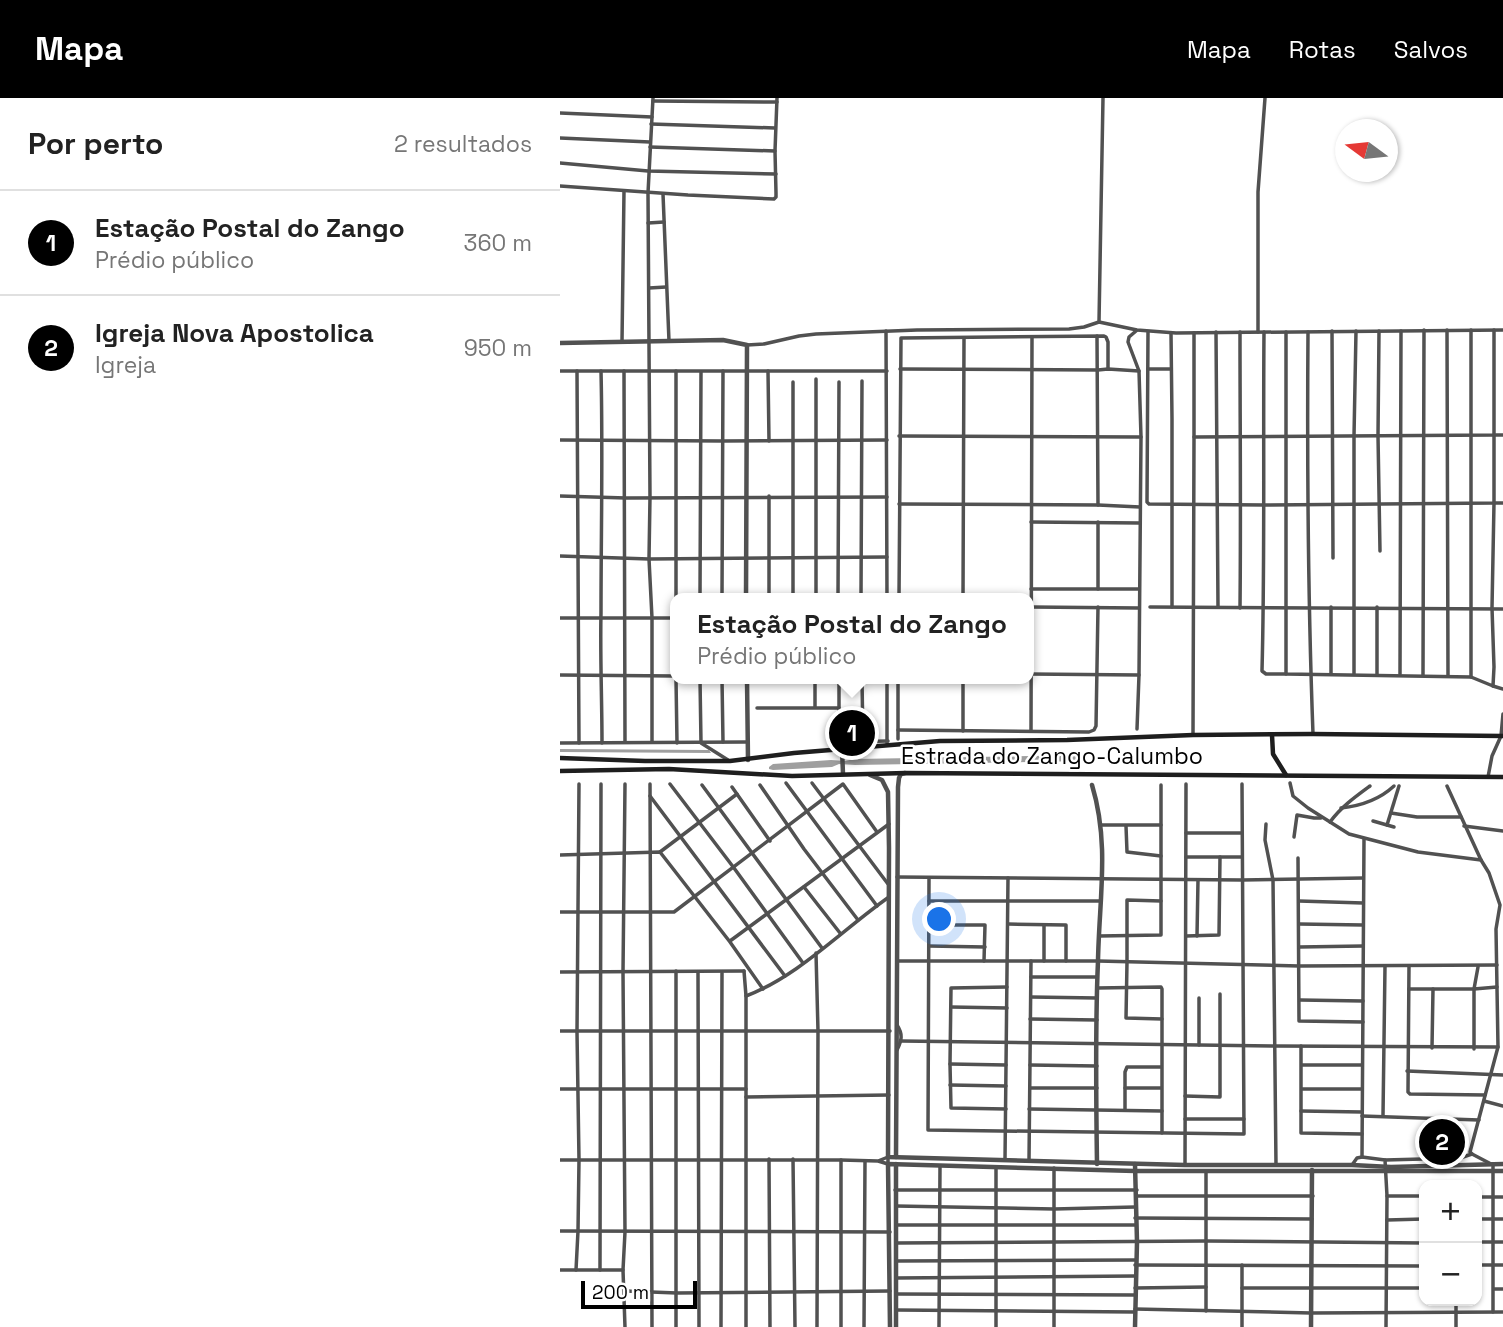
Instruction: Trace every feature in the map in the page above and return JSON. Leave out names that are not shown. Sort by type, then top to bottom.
[{"type":"main road","name":"Estrada do Zango-Calumbo","points":[[560,758],[730,761],[887,743],[1193,735],[1502,736]]},
{"type":"main road","points":[[1272,735],[1272,754],[1286,776]]},
{"type":"main road","name":"Estrada do Zango-Calumbo","points":[[560,771],[669,769],[767,775],[906,773],[1501,778]]},
{"type":"street","points":[[1099,322],[1103,98]]},
{"type":"street","points":[[1265,98],[1258,191],[1265,528],[1262,552],[1262,671],[1266,674],[1471,677],[1503,689]]},
{"type":"street","points":[[560,186],[648,193],[663,194],[774,199],[777,100],[653,99],[648,171],[648,193],[648,223],[649,288],[649,441],[650,497],[649,559],[652,742]]},
{"type":"street","points":[[560,113],[652,117]]},
{"type":"street","points":[[651,124],[776,128]]},
{"type":"street","points":[[560,138],[775,151]]},
{"type":"street","points":[[560,163],[648,171],[776,174]]},
{"type":"street","points":[[622,342],[624,191]]},
{"type":"street","points":[[663,194],[669,341]]},
{"type":"street","points":[[648,223],[664,222]]},
{"type":"street","points":[[649,288],[666,287]]},
{"type":"street","points":[[560,343],[723,340],[747,345],[807,335],[886,331],[1069,329],[1099,322],[1149,332],[1171,333],[1503,330]]},
{"type":"street","points":[[1137,330],[1129,337],[1128,342],[1139,371],[1141,437],[1137,729]]},
{"type":"street","points":[[1423,675],[1424,330]]},
{"type":"street","points":[[1447,330],[1448,676]]},
{"type":"street","points":[[1471,330],[1471,677]]},
{"type":"street","points":[[1493,330],[1493,686]]},
{"type":"street","points":[[886,331],[887,593]]},
{"type":"street","points":[[1308,331],[1309,607],[1313,734]]},
{"type":"street","points":[[1332,331],[1333,558]]},
{"type":"street","points":[[1354,674],[1356,331]]},
{"type":"street","points":[[1379,331],[1380,551]]},
{"type":"street","points":[[1400,674],[1401,331]]},
{"type":"street","points":[[1149,332],[1147,502],[1152,505],[1503,503]]},
{"type":"street","points":[[1216,332],[1218,607]]},
{"type":"street","points":[[1240,332],[1240,608]]},
{"type":"street","points":[[1286,332],[1286,674]]},
{"type":"street","points":[[1171,333],[1172,608]]},
{"type":"street","points":[[1193,735],[1194,333]]},
{"type":"street","points":[[899,593],[901,337],[1097,335],[1106,337],[1108,342],[1108,369]]},
{"type":"street","points":[[1097,335],[1098,505]]},
{"type":"street","points":[[963,593],[964,337]]},
{"type":"street","points":[[1031,593],[1032,337]]},
{"type":"street","points":[[746,593],[747,345]]},
{"type":"street","points":[[899,369],[1139,371]]},
{"type":"street","points":[[1148,369],[1171,369]]},
{"type":"street","points":[[560,371],[887,372]]},
{"type":"street","points":[[577,371],[579,743]]},
{"type":"street","points":[[601,371],[602,743]]},
{"type":"street","points":[[624,371],[625,743]]},
{"type":"street","points":[[722,593],[723,371]]},
{"type":"street","points":[[676,372],[676,593]]},
{"type":"street","points":[[700,593],[701,372]]},
{"type":"street","points":[[768,372],[769,441]]},
{"type":"street","points":[[816,380],[816,593]]},
{"type":"street","points":[[861,593],[862,381]]},
{"type":"street","points":[[793,382],[793,593]]},
{"type":"street","points":[[838,593],[839,382]]},
{"type":"street","points":[[1194,437],[1503,435]]},
{"type":"street","points":[[899,436],[1141,437]]},
{"type":"street","points":[[560,440],[887,440]]},
{"type":"street","points":[[560,496],[887,496]]},
{"type":"street","points":[[769,496],[769,593]]},
{"type":"street","points":[[899,504],[1140,507]]},
{"type":"street","points":[[1031,522],[1140,523]]},
{"type":"street","points":[[1098,522],[1098,589]]},
{"type":"street","points":[[560,556],[649,559],[887,557]]},
{"type":"street","points":[[1031,589],[1139,589]]},
{"type":"street","points":[[1034,607],[1139,608]]},
{"type":"street","points":[[898,730],[1094,730],[1098,674],[1098,607]]},
{"type":"street","points":[[1150,607],[1503,608]]},
{"type":"street","points":[[1331,607],[1331,674]]},
{"type":"street","points":[[1377,607],[1377,675]]},
{"type":"street","points":[[560,618],[670,618]]},
{"type":"street","points":[[1034,674],[1139,676]]},
{"type":"street","points":[[560,676],[670,677]]},
{"type":"street","points":[[676,684],[677,743]]},
{"type":"street","points":[[700,684],[701,743]]},
{"type":"street","points":[[722,684],[723,742]]},
{"type":"street","points":[[747,684],[748,760]]},
{"type":"street","points":[[815,684],[815,707]]},
{"type":"street","points":[[839,684],[839,742],[887,743],[887,684]]},
{"type":"street","points":[[862,684],[863,742]]},
{"type":"street","points":[[898,684],[898,738]]},
{"type":"street","points":[[963,684],[963,731]]},
{"type":"street","points":[[1030,684],[1031,731]]},
{"type":"street","points":[[757,708],[839,708]]},
{"type":"street","points":[[1488,777],[1492,756],[1502,736],[1503,714]]},
{"type":"street","points":[[560,743],[746,742]]},
{"type":"street","points":[[701,743],[730,761]]},
{"type":"street","points":[[842,749],[843,774]]},
{"type":"street","points":[[896,1327],[898,782],[901,774],[906,773]]},
{"type":"street","points":[[863,774],[877,776],[885,783],[888,792],[890,1327]]},
{"type":"street","points":[[786,783],[877,906]]},
{"type":"street","points":[[812,783],[889,886]]},
{"type":"street","points":[[560,912],[674,912],[843,783],[877,832]]},
{"type":"street","points":[[1290,783],[1293,796],[1349,834],[1418,852],[1480,860]]},
{"type":"street","points":[[576,1270],[579,1160],[579,784]]},
{"type":"street","points":[[600,1270],[601,784]]},
{"type":"street","points":[[625,784],[625,1327]]},
{"type":"street","points":[[650,784],[652,1327]]},
{"type":"street","points":[[670,784],[803,963]]},
{"type":"street","points":[[1185,1165],[1186,784]]},
{"type":"street","points":[[929,878],[928,1130],[1244,1134],[1242,784]]},
{"type":"street","points":[[702,785],[822,948]]},
{"type":"street","points":[[760,785],[787,826],[858,920]]},
{"type":"street","points":[[1092,785],[1102,825],[1103,879],[1097,961],[1097,1170]]},
{"type":"street","points":[[1099,936],[1161,935],[1161,785]]},
{"type":"street","points":[[1330,822],[1341,808],[1370,786]]},
{"type":"street","points":[[1341,808],[1382,796],[1396,786],[1387,825]]},
{"type":"street","points":[[1447,786],[1480,860],[1489,873],[1500,905],[1496,929],[1499,1047],[1470,1152],[1493,1168],[1503,1171]]},
{"type":"street","points":[[732,787],[770,841]]},
{"type":"street","points":[[560,855],[660,852],[737,794]]},
{"type":"street","points":[[650,796],[785,976]]},
{"type":"street","points":[[1391,813],[1417,817],[1461,817]]},
{"type":"street","points":[[1294,837],[1297,815],[1322,817]]},
{"type":"street","points":[[1373,821],[1394,827]]},
{"type":"street","points":[[730,942],[889,824]]},
{"type":"street","points":[[1266,824],[1265,840],[1273,880],[1276,1166]]},
{"type":"street","points":[[1102,825],[1161,825]]},
{"type":"street","points":[[1126,826],[1127,852],[1162,856]]},
{"type":"street","points":[[1464,826],[1503,831]]},
{"type":"street","points":[[1186,833],[1241,833]]},
{"type":"street","points":[[1362,1157],[1364,839]]},
{"type":"street","points":[[660,852],[696,896],[730,942],[747,971],[763,989]]},
{"type":"street","points":[[1186,857],[1242,857]]},
{"type":"street","points":[[1186,936],[1219,935],[1220,857]]},
{"type":"street","points":[[1298,858],[1299,1021],[1363,1022]]},
{"type":"street","points":[[897,877],[1198,880],[1364,878]]},
{"type":"street","points":[[1005,1160],[1008,878]]},
{"type":"street","points":[[1197,936],[1198,880]]},
{"type":"street","points":[[804,887],[840,933]]},
{"type":"street","points":[[746,996],[785,976],[889,897]]},
{"type":"street","points":[[929,901],[1101,901]]},
{"type":"street","points":[[1161,901],[1127,901],[1126,1019],[1162,1019]]},
{"type":"street","points":[[1298,901],[1363,903]]},
{"type":"street","points":[[1008,924],[1067,926],[1066,961]]},
{"type":"street","points":[[1299,924],[1363,925]]},
{"type":"street","points":[[929,925],[985,925],[984,962]]},
{"type":"street","points":[[1044,925],[1044,961]]},
{"type":"street","points":[[929,946],[985,947]]},
{"type":"street","points":[[1299,947],[1363,946]]},
{"type":"street","points":[[816,953],[817,1327]]},
{"type":"street","points":[[897,961],[1097,961],[1299,966],[1497,965]]},
{"type":"street","points":[[1029,1161],[1031,961]]},
{"type":"street","points":[[1383,1116],[1385,966]]},
{"type":"street","points":[[1409,966],[1406,1089],[1410,1094],[1486,1095]]},
{"type":"street","points":[[1474,1049],[1474,989],[1478,966]]},
{"type":"street","points":[[676,971],[676,1327]]},
{"type":"street","points":[[560,972],[747,971]]},
{"type":"street","points":[[746,1327],[747,971]]},
{"type":"street","points":[[698,972],[699,1327]]},
{"type":"street","points":[[721,1327],[722,972]]},
{"type":"street","points":[[1031,977],[1097,977]]},
{"type":"street","points":[[1006,1109],[951,1108],[950,1042],[953,987],[1007,987]]},
{"type":"street","points":[[1409,989],[1497,987]]},
{"type":"street","points":[[1097,988],[1162,988],[1162,1133]]},
{"type":"street","points":[[1432,1048],[1433,989]]},
{"type":"street","points":[[1185,1097],[1220,1097],[1220,994]]},
{"type":"street","points":[[1031,997],[1097,998]]},
{"type":"street","points":[[1199,998],[1199,1045]]},
{"type":"street","points":[[1300,1000],[1363,1001]]},
{"type":"street","points":[[951,1007],[1007,1008]]},
{"type":"street","points":[[1030,1019],[1097,1020]]},
{"type":"street","points":[[896,1051],[902,1034],[897,1025]]},
{"type":"street","points":[[560,1031],[890,1031]]},
{"type":"street","points":[[901,1041],[1474,1049],[1499,1047]]},
{"type":"street","points":[[1301,1046],[1301,1133],[1362,1134]]},
{"type":"street","points":[[950,1065],[1006,1065]]},
{"type":"street","points":[[1030,1065],[1097,1066]]},
{"type":"street","points":[[1302,1065],[1363,1065]]},
{"type":"street","points":[[1125,1110],[1127,1067],[1161,1067]]},
{"type":"street","points":[[1407,1071],[1503,1075]]},
{"type":"street","points":[[950,1085],[1006,1086]]},
{"type":"street","points":[[1125,1087],[1162,1088]]},
{"type":"street","points":[[1030,1088],[1097,1088]]},
{"type":"street","points":[[560,1090],[746,1089]]},
{"type":"street","points":[[1301,1089],[1363,1089]]},
{"type":"street","points":[[746,1097],[889,1095]]},
{"type":"street","points":[[1484,1101],[1503,1106]]},
{"type":"street","points":[[1030,1109],[1162,1111]]},
{"type":"street","points":[[1301,1111],[1479,1120]]},
{"type":"street","points":[[1185,1119],[1244,1119]]},
{"type":"street","points":[[1352,1165],[1357,1158],[1362,1157],[1385,1160],[1460,1158],[1472,1154]]},
{"type":"street","points":[[878,1161],[896,1157],[1312,1168],[1352,1165],[1386,1169]]},
{"type":"street","points":[[769,1159],[770,1327]]},
{"type":"street","points":[[793,1159],[795,1327]]},
{"type":"street","points":[[560,1160],[818,1159],[940,1166],[1135,1171],[1493,1168],[1503,1164]]},
{"type":"street","points":[[841,1160],[841,1327]]},
{"type":"street","points":[[864,1327],[865,1160]]},
{"type":"street","points":[[1385,1160],[1386,1327]]},
{"type":"street","points":[[1135,1164],[1135,1327]]},
{"type":"street","points":[[939,1327],[940,1166]]},
{"type":"street","points":[[996,1167],[996,1327]]},
{"type":"street","points":[[1054,1168],[1054,1327]]},
{"type":"street","points":[[1311,1327],[1312,1168]]},
{"type":"street","points":[[1493,1168],[1493,1312]]},
{"type":"street","points":[[1206,1171],[1206,1311]]},
{"type":"street","points":[[895,1190],[1312,1196]]},
{"type":"street","points":[[1387,1196],[1419,1196]]},
{"type":"street","points":[[1482,1197],[1503,1197]]},
{"type":"street","points":[[896,1206],[1054,1209],[1135,1207]]},
{"type":"street","points":[[1135,1218],[1313,1219]]},
{"type":"street","points":[[1387,1220],[1419,1219]]},
{"type":"street","points":[[1482,1219],[1503,1219]]},
{"type":"street","points":[[895,1225],[1135,1225]]},
{"type":"street","points":[[560,1231],[890,1232]]},
{"type":"street","points":[[1482,1242],[1503,1242]]},
{"type":"street","points":[[895,1243],[1419,1243]]},
{"type":"street","points":[[895,1261],[1053,1260],[1206,1265],[1419,1266]]},
{"type":"street","points":[[1242,1265],[1242,1327]]},
{"type":"street","points":[[1482,1265],[1503,1265]]},
{"type":"street","points":[[560,1270],[623,1270]]},
{"type":"street","points":[[896,1278],[1135,1276]]},
{"type":"street","points":[[1135,1287],[1206,1287]]},
{"type":"street","points":[[1242,1288],[1419,1289]]},
{"type":"street","points":[[1494,1289],[1503,1289]]},
{"type":"street","points":[[625,1292],[890,1291]]},
{"type":"street","points":[[896,1294],[1135,1295]]},
{"type":"street","points":[[1456,1306],[1456,1327]]},
{"type":"street","points":[[895,1310],[1503,1312]]},
{"type":"shaded area","points":[[560,749],[709,750],[711,753],[560,752]]},
{"type":"shaded area","points":[[1085,755],[1085,761],[839,764],[832,767],[769,769],[773,764],[831,760]]},
{"type":"place","name":"Estação Postal do Zango","points":[[852,733]]},
{"type":"place","name":"Igreja Nova Apostolica","points":[[1442,1142]]}]
